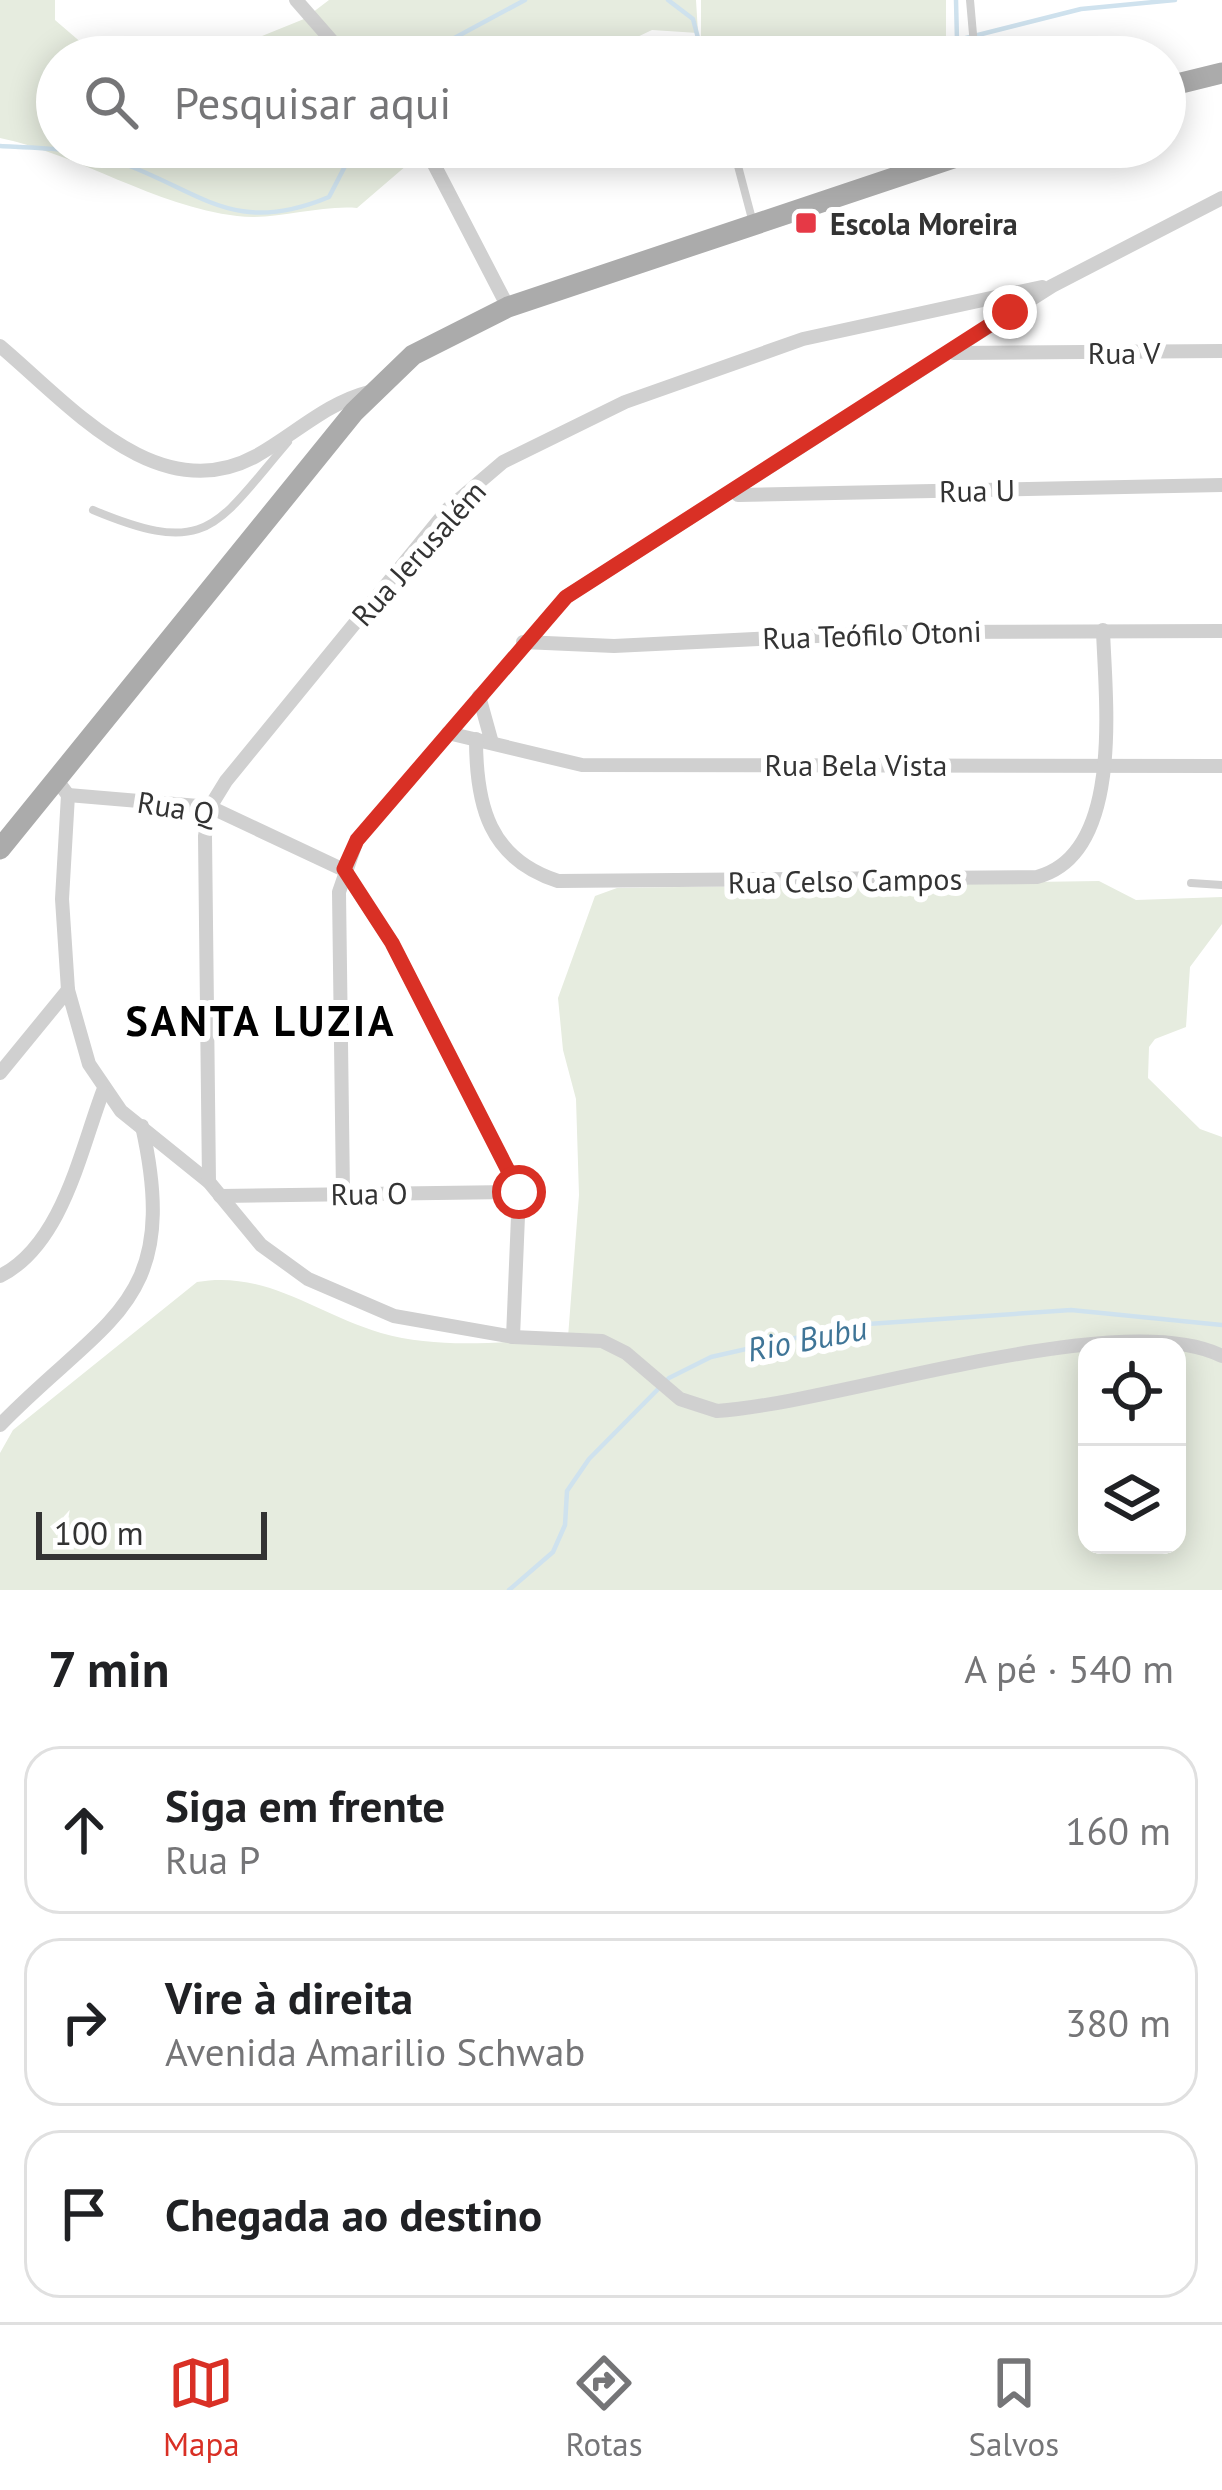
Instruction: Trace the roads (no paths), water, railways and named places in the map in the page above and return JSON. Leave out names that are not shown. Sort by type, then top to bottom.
[{"type":"main road","points":[[1186,82],[1222,73]]},
{"type":"main road","points":[[0,849],[62,787],[374,391],[436,340],[508,307],[924,168]]},
{"type":"street","points":[[296,0],[328,36]]},
{"type":"street","points":[[436,168],[508,307]]},
{"type":"street","points":[[343,1193],[339,918],[344,869],[357,840],[547,613],[589,581],[733,495],[1052,286],[1222,198]]},
{"type":"street","name":"Rua Jerusalém","points":[[210,807],[226,781],[449,508],[503,462],[626,402],[803,339],[1052,286]]},
{"type":"street","points":[[0,346],[115,440],[176,471],[196,473],[244,463],[344,398],[374,391]]},
{"type":"street","name":"Rua V","points":[[954,353],[1222,351]]},
{"type":"street","name":"Rua U","points":[[733,495],[1222,485]]},
{"type":"street","name":"Rua Celso Campos","points":[[484,741],[479,800],[491,832],[526,868],[575,884],[1037,877],[1059,869],[1075,852],[1106,779],[1103,629]]},
{"type":"street","name":"Rua Teófilo Otoni","points":[[523,641],[633,646],[774,635],[1222,631]]},
{"type":"street","points":[[478,696],[484,741]]},
{"type":"street","name":"Rua Bela Vista","points":[[448,733],[582,765],[1222,766]]},
{"type":"street","points":[[62,787],[68,990],[85,1052],[103,1091],[209,1182],[277,1258],[335,1292],[394,1316],[514,1337],[602,1341],[626,1353],[680,1399],[718,1411],[975,1363],[1118,1343],[1192,1343],[1222,1356]]},
{"type":"street","name":"Rua Q","points":[[62,787],[210,807],[344,869]]},
{"type":"street","points":[[209,1182],[205,836],[210,807]]},
{"type":"street","points":[[344,869],[392,943],[519,1192],[514,1337]]},
{"type":"street","points":[[0,1072],[68,990]]},
{"type":"street","points":[[0,1276],[34,1252],[56,1214],[103,1091]]},
{"type":"street","points":[[0,1425],[99,1338],[138,1282],[156,1207],[142,1126]]},
{"type":"street","name":"Rua O","points":[[220,1196],[519,1192]]},
{"type":"lane","points":[[970,0],[973,36]]},
{"type":"lane","points":[[739,168],[754,226]]},
{"type":"lane","points":[[93,510],[145,532],[188,534],[209,528],[301,428]]},
{"type":"lane","points":[[1190,883],[1222,885]]},
{"type":"waterway","points":[[458,36],[525,0]]},
{"type":"waterway","points":[[668,0],[693,19],[697,36]]},
{"type":"waterway","points":[[956,0],[957,36]]},
{"type":"waterway","points":[[974,36],[1081,9],[1175,0]]},
{"type":"waterway","points":[[0,146],[36,148]]},
{"type":"waterway","points":[[134,168],[219,205],[267,212],[329,197],[344,168]]},
{"type":"waterway","name":"Rio Bubu","points":[[509,1590],[553,1552],[565,1525],[567,1491],[589,1459],[669,1378],[711,1357],[853,1325],[1071,1310],[1222,1325]]},
{"type":"place","name":"Escola Moreira","points":[[806,223]]},
{"type":"district","name":"SANTA LUZIA","points":[[261,1020]]}]
